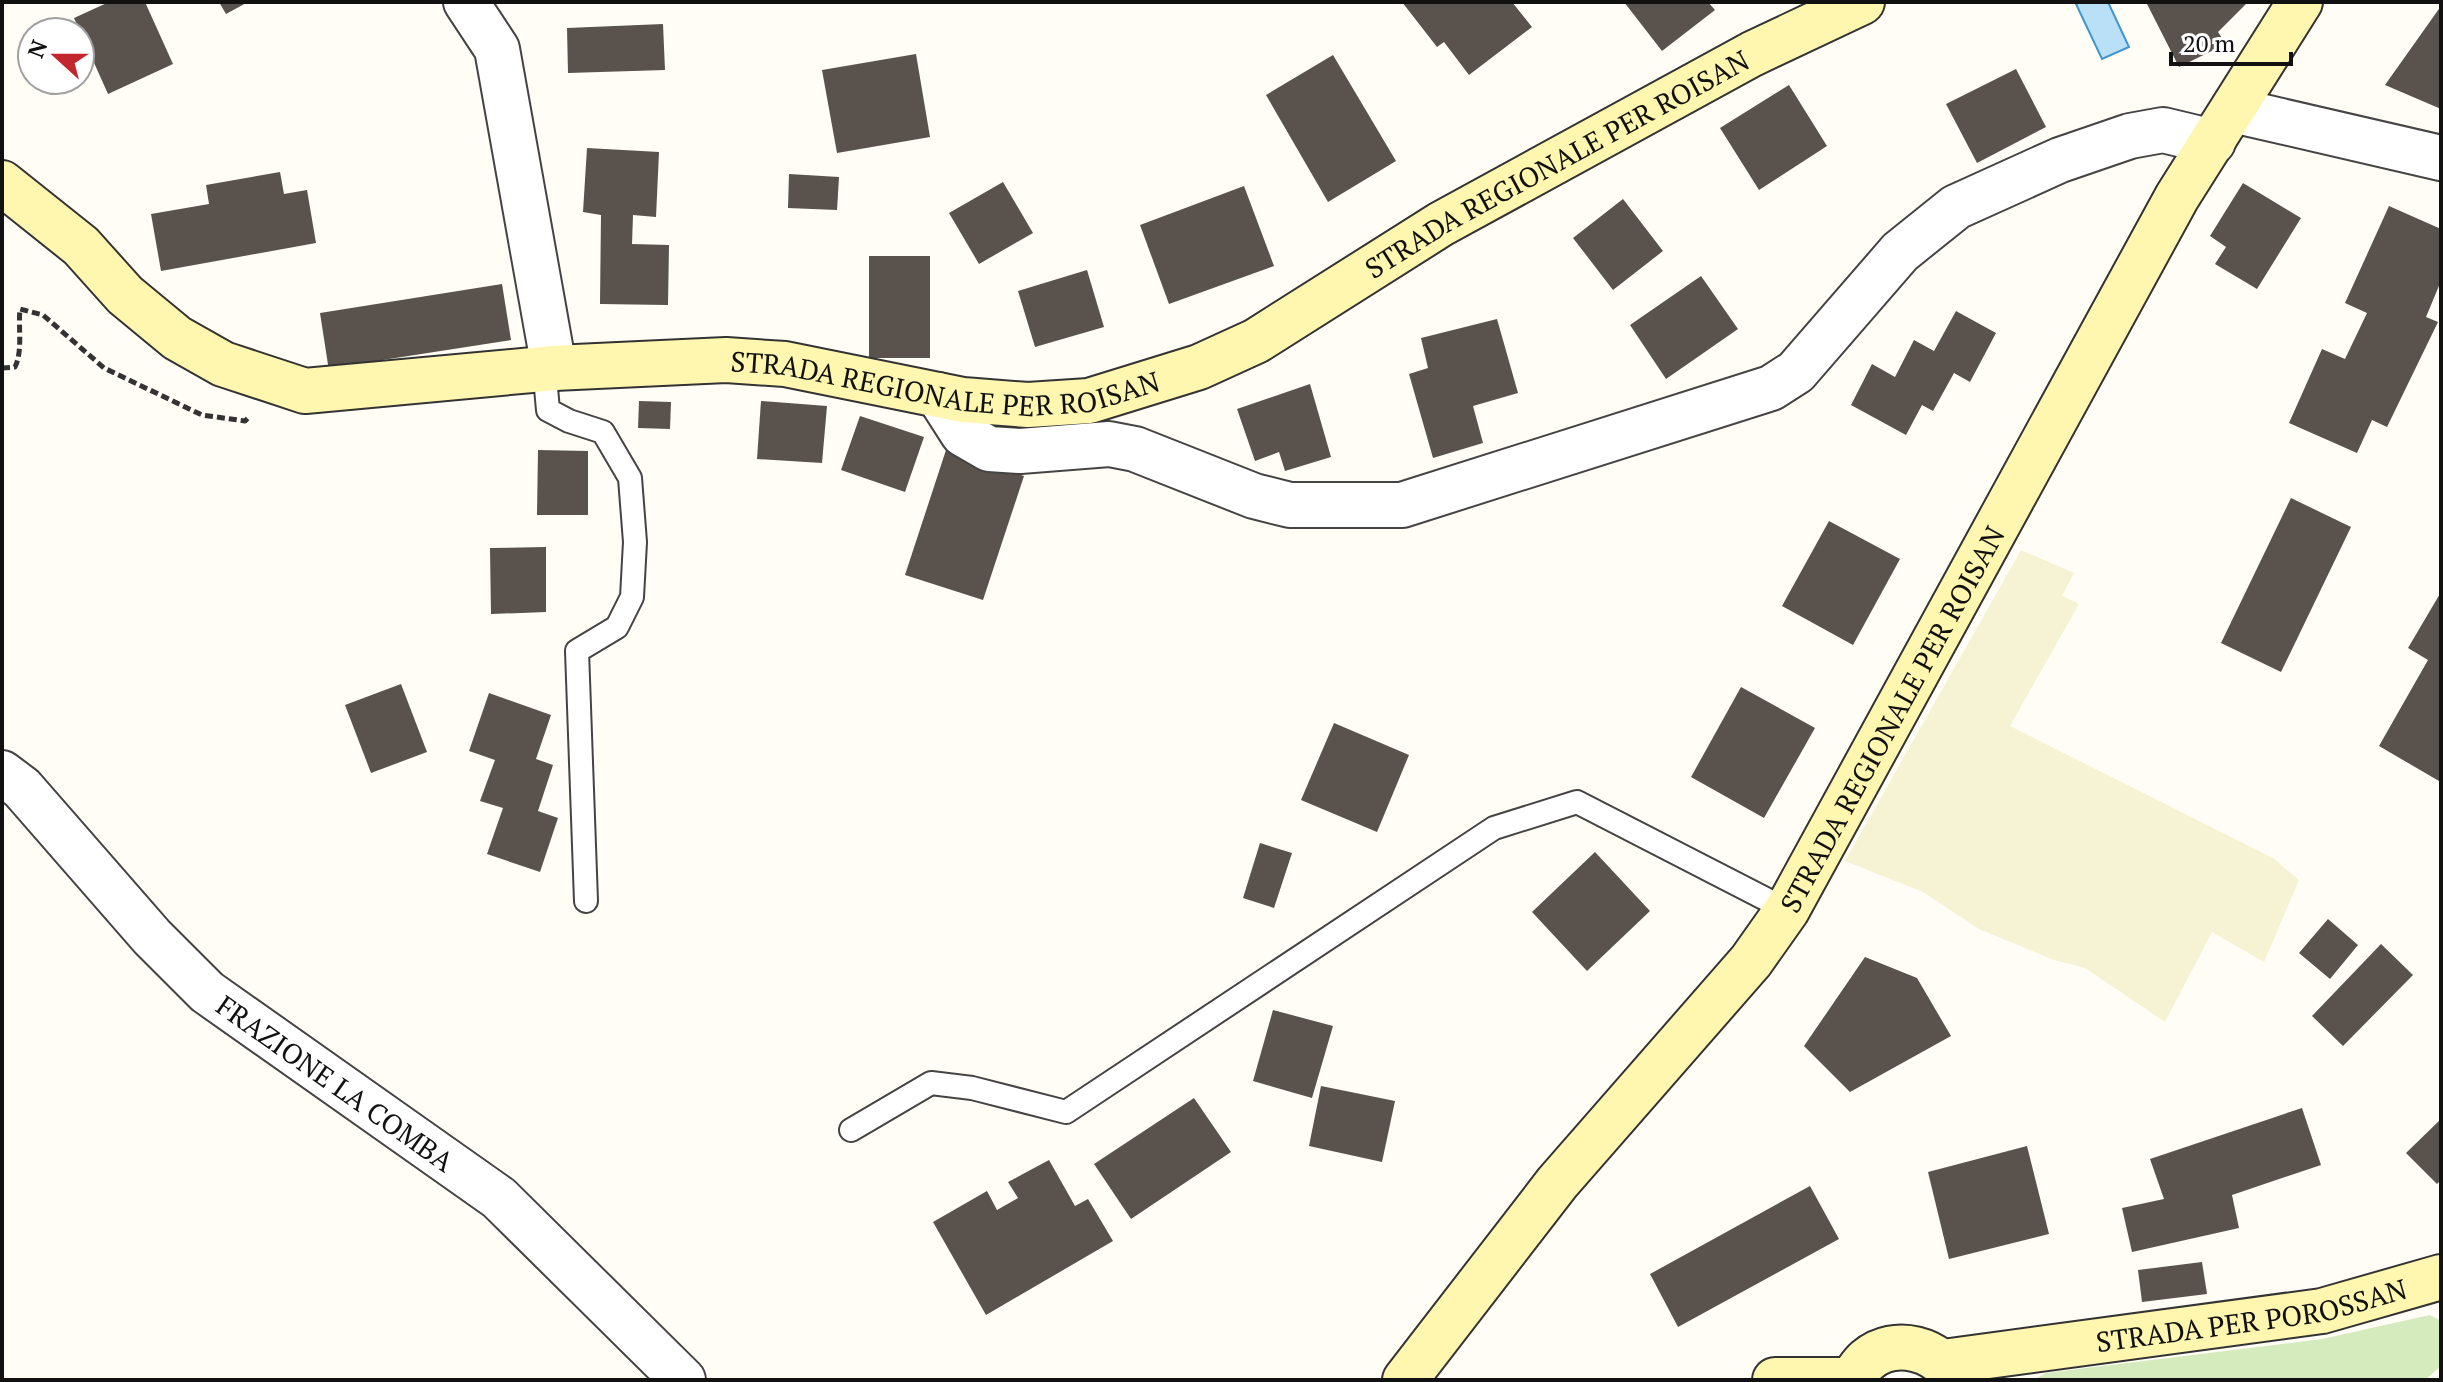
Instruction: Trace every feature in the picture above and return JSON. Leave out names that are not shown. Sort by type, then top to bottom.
[{"type":"main road","name":"STRADA REGIONALE PER ROISAN","points":[[2,183],[81,246],[125,295],[177,338],[223,364],[305,391],[554,368],[740,361],[785,364],[938,395],[1028,405],[1089,401],[1199,367],[1256,341],[1441,224],[1752,54],[1862,2]]},
{"type":"main road","name":"STRADA REGIONALE PER ROISAN","points":[[1405,1380],[1557,1183],[1751,961],[1787,910],[2177,197],[2300,2]]},
{"type":"main road","name":"STRADA PER POROSSAN","points":[[1949,1371],[2061,1344],[2322,1311],[2441,1277]]},
{"type":"main road","name":"STRADA PER POROSSAN","points":[[1997,1380],[2061,1344]]},
{"type":"main road","points":[[1775,1380],[1851,1380],[1868,1359],[1892,1348],[1919,1349],[1949,1371]]},
{"type":"street","points":[[466,2],[497,49],[554,368]]},
{"type":"street","points":[[938,395],[963,434],[989,449],[1020,451],[1109,444],[1135,449],[1254,496],[1290,505],[1402,505],[1771,388],[1796,372],[1900,252],[1956,207],[2060,160],[2130,136],[2163,130],[2223,126],[2441,158]]},
{"type":"street","name":"FRAZIONE LA COMBA","points":[[2,773],[22,788],[152,937],[207,992],[499,1198],[683,1380]]},
{"type":"lane","points":[[554,368],[546,388],[548,410],[569,421],[603,432],[630,478],[635,542],[632,597],[617,627],[577,651],[586,901]]},
{"type":"lane","points":[[851,1130],[931,1083],[972,1088],[1066,1112],[1494,828],[1577,802],[1787,910]]},
{"type":"path","points":[[2,368],[15,367],[20,358],[16,336],[20,309],[43,315],[104,368],[202,415],[245,421],[255,411],[267,380]]},
{"type":"shaded area","points":[[2021,550],[2074,573],[2062,596],[2079,604],[2010,726],[2273,858],[2299,880],[2264,962],[2212,932],[2165,1022],[2085,968],[2054,960],[1979,929],[1923,892],[1845,861]]},
{"type":"green space","points":[[2430,1315],[2441,1321],[2441,1366],[2425,1380],[2033,1380],[2046,1373],[2322,1339]]},
{"type":"water","points":[[2108,2],[2129,47],[2102,59],[2076,4]]},
{"type":"building","points":[[109,2],[145,2],[173,64],[108,94],[96,67],[96,16],[78,16]]},
{"type":"building","points":[[219,2],[248,2],[226,14]]},
{"type":"building","points":[[1402,2],[1512,2],[1532,27],[1469,75],[1444,42],[1437,47]]},
{"type":"building","points":[[1624,2],[1708,2],[1715,10],[1662,51]]},
{"type":"building","points":[[2146,2],[2248,2],[2218,32],[2226,44],[2179,67]]},
{"type":"building","points":[[2441,6],[2441,109],[2385,85]]},
{"type":"building","points":[[663,24],[665,70],[568,73],[567,28]]},
{"type":"building","points":[[916,54],[930,137],[837,153],[822,70]]},
{"type":"building","points":[[1333,55],[1396,161],[1328,202],[1266,95]]},
{"type":"building","points":[[2016,69],[2046,127],[1977,163],[1946,104]]},
{"type":"building","points":[[1789,85],[1827,146],[1759,190],[1720,128]]},
{"type":"building","points":[[587,148],[659,152],[656,217],[633,215],[632,244],[669,245],[668,305],[600,304],[601,215],[583,212]]},
{"type":"building","points":[[280,172],[284,194],[307,190],[316,243],[161,271],[151,214],[209,204],[206,185]]},
{"type":"building","points":[[789,174],[839,177],[837,210],[788,208]]},
{"type":"building","points":[[1003,182],[1033,233],[979,264],[949,213]]},
{"type":"building","points":[[2243,183],[2301,218],[2257,289],[2215,264],[2226,247],[2210,236]]},
{"type":"building","points":[[1244,186],[1274,266],[1169,304],[1140,225]]},
{"type":"building","points":[[1623,199],[1663,251],[1613,290],[1573,238]]},
{"type":"building","points":[[2389,206],[2441,229],[2441,281],[2426,317],[2438,322],[2387,427],[2372,420],[2357,453],[2289,423],[2322,349],[2345,359],[2367,313],[2345,303]]},
{"type":"building","points":[[869,256],[930,256],[930,358],[869,358]]},
{"type":"building","points":[[1087,270],[1104,327],[1035,347],[1018,291]]},
{"type":"building","points":[[1701,276],[1738,329],[1666,379],[1630,325]]},
{"type":"building","points":[[502,284],[511,340],[376,361],[378,377],[331,384],[320,313]]},
{"type":"building","points":[[1956,311],[1996,333],[1970,382],[1954,373],[1933,411],[1922,405],[1906,435],[1851,405],[1872,364],[1895,377],[1914,340],[1934,351]]},
{"type":"building","points":[[1497,319],[1518,393],[1473,406],[1483,443],[1433,458],[1409,374],[1428,368],[1421,338]]},
{"type":"building","points":[[1310,384],[1331,457],[1285,471],[1279,452],[1255,461],[1237,409]]},
{"type":"building","points":[[639,401],[671,402],[670,429],[638,428]]},
{"type":"building","points":[[761,401],[827,406],[822,463],[757,459]]},
{"type":"building","points":[[860,416],[924,437],[905,492],[841,470]]},
{"type":"building","points":[[538,450],[588,451],[588,515],[537,515]]},
{"type":"building","points":[[946,450],[1024,476],[983,600],[905,575]]},
{"type":"building","points":[[2291,498],[2351,527],[2281,672],[2221,643]]},
{"type":"building","points":[[1829,521],[1900,559],[1853,645],[1782,606]]},
{"type":"building","points":[[546,547],[546,612],[491,614],[490,548]]},
{"type":"building","points":[[2441,592],[2439,781],[2379,746],[2428,660],[2408,648]]},
{"type":"building","points":[[401,684],[427,752],[371,773],[345,705]]},
{"type":"building","points":[[1741,687],[1815,728],[1764,818],[1691,777]]},
{"type":"building","points":[[489,693],[551,715],[536,759],[553,765],[538,811],[558,818],[540,872],[487,854],[503,808],[480,801],[495,760],[469,751]]},
{"type":"building","points":[[1334,723],[1409,755],[1377,832],[1301,800]]},
{"type":"building","points":[[1260,843],[1292,853],[1274,908],[1243,898]]},
{"type":"building","points":[[1595,852],[1650,911],[1587,971],[1532,912]]},
{"type":"building","points":[[2328,919],[2358,945],[2330,979],[2299,953]]},
{"type":"building","points":[[2381,944],[2413,975],[2343,1046],[2312,1016]]},
{"type":"building","points":[[1865,957],[1917,978],[1951,1036],[1850,1092],[1804,1046]]},
{"type":"building","points":[[1273,1010],[1333,1026],[1312,1098],[1253,1081]]},
{"type":"building","points":[[1321,1086],[1395,1101],[1382,1162],[1309,1146]]},
{"type":"building","points":[[1194,1098],[1231,1152],[1131,1219],[1094,1164]]},
{"type":"building","points":[[2302,1108],[2321,1165],[2232,1195],[2239,1228],[2132,1252],[2122,1208],[2164,1199],[2150,1159]]},
{"type":"building","points":[[2441,1119],[2441,1180],[2437,1184],[2406,1153]]},
{"type":"building","points":[[2027,1146],[2049,1234],[1949,1259],[1928,1172]]},
{"type":"building","points":[[1049,1160],[1075,1206],[1088,1199],[1113,1241],[986,1315],[933,1222],[987,1191],[997,1210],[1018,1198],[1008,1182]]},
{"type":"building","points":[[1810,1186],[1839,1239],[1678,1327],[1650,1274]]},
{"type":"building","points":[[2202,1262],[2207,1294],[2142,1302],[2138,1270]]}]
